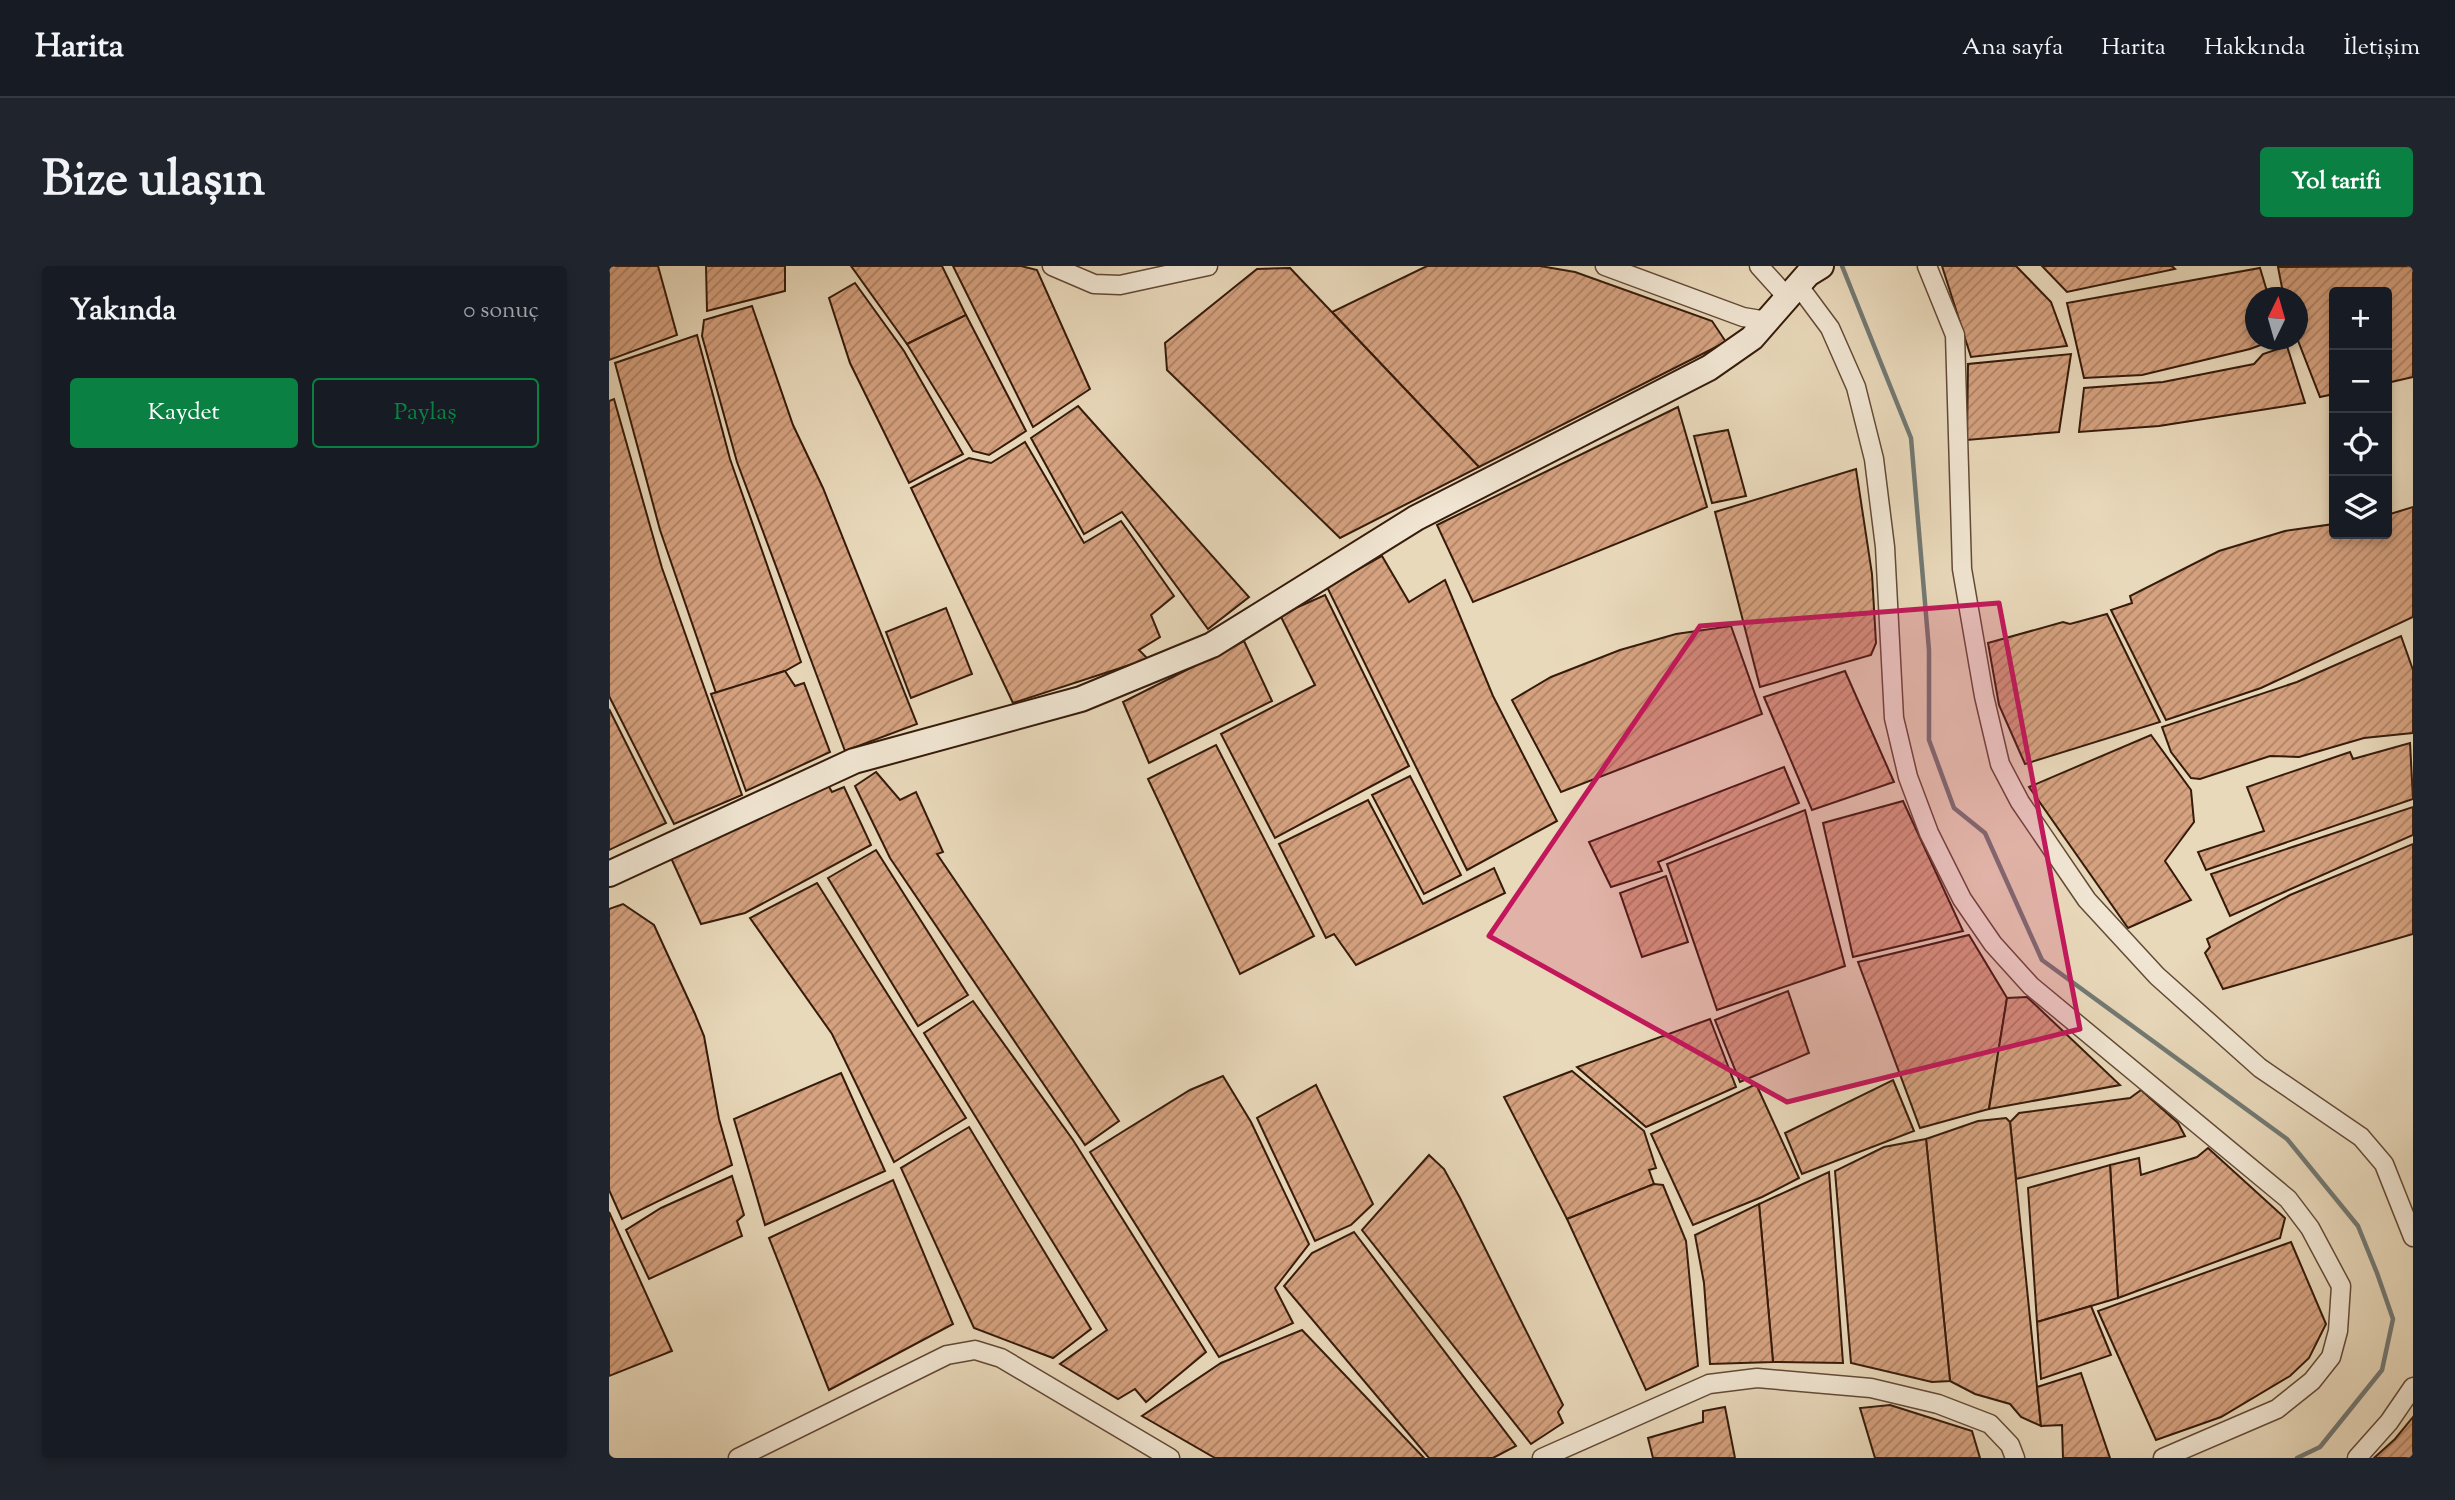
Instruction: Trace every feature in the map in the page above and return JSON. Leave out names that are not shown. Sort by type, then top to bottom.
[{"type":"street","points":[[1052,266],[1094,284],[1119,285],[1208,266]]},
{"type":"street","points":[[1605,266],[1743,317],[1767,321]]},
{"type":"street","points":[[1759,266],[1804,280],[1830,328],[1856,387],[1874,459],[1885,547],[1894,718],[1917,800],[1962,899],[1993,944],[2031,986],[2288,1199],[2310,1228],[2341,1286],[2338,1331],[2331,1357],[2312,1381],[2277,1409],[2163,1458]]},
{"type":"street","points":[[1927,266],[1955,335],[1958,364],[1962,569],[1976,658],[2000,764],[2020,802],[2087,900],[2157,976],[2260,1068],[2361,1137],[2384,1164],[2413,1237]]},
{"type":"street","points":[[609,874],[854,761],[1081,699],[1212,645],[1416,518],[1709,368],[1752,338],[1804,280]]},
{"type":"street","points":[[738,1458],[947,1355],[975,1350],[1001,1358],[1170,1458]]},
{"type":"street","points":[[1542,1458],[1709,1384],[1757,1378],[1871,1388],[1938,1404],[1990,1424],[2010,1445],[2015,1458]]},
{"type":"street","points":[[2357,1458],[2389,1422],[2413,1387]]},
{"type":"highlighted area","points":[[1999,603],[2080,1029],[1787,1102],[1489,936],[1700,626]]},
{"type":"building","points":[[609,266],[658,266],[677,335],[609,360]]},
{"type":"building","points":[[706,266],[785,266],[785,291],[707,311]]},
{"type":"building","points":[[851,266],[942,266],[966,315],[907,344]]},
{"type":"building","points":[[953,266],[1021,266],[1037,270],[1090,389],[1033,427]]},
{"type":"building","points":[[1427,266],[1540,266],[1575,272],[1712,321],[1726,342],[1479,467],[1332,312]]},
{"type":"building","points":[[1942,266],[2016,266],[2051,302],[2067,346],[1971,357]]},
{"type":"building","points":[[2042,266],[2172,266],[2175,269],[2067,292]]},
{"type":"building","points":[[2413,266],[2413,377],[2392,382],[2392,287],[2329,287],[2329,395],[2320,397],[2302,350],[2308,350],[2308,287],[2282,287],[2278,267]]},
{"type":"building","points":[[1290,268],[1479,467],[1340,538],[1167,370],[1165,343],[1257,269]]},
{"type":"building","points":[[2260,268],[2266,287],[2245,287],[2246,350],[2142,375],[2084,378],[2067,303]]},
{"type":"building","points":[[855,283],[904,351],[963,454],[909,483],[850,363],[829,298]]},
{"type":"building","points":[[752,306],[793,425],[823,488],[917,724],[845,751],[737,462],[702,336],[704,320]]},
{"type":"building","points":[[966,315],[1026,431],[989,455],[973,451],[907,344]]},
{"type":"building","points":[[697,335],[730,459],[801,662],[785,671],[716,693],[660,530],[615,363]]},
{"type":"building","points":[[2288,350],[2305,403],[2159,426],[2079,432],[2084,388],[2163,382],[2254,364],[2263,354]]},
{"type":"building","points":[[2071,354],[2059,432],[1967,440],[1968,364]]},
{"type":"building","points":[[614,399],[662,568],[742,795],[674,824],[609,696],[609,401]]},
{"type":"building","points":[[1078,406],[1249,597],[1208,629],[1122,512],[1084,534],[1031,438]]},
{"type":"building","points":[[1678,407],[1707,507],[1473,602],[1437,525]]},
{"type":"building","points":[[1728,430],[1746,496],[1712,503],[1694,436]]},
{"type":"building","points":[[1025,442],[1084,543],[1121,521],[1174,596],[1151,615],[1160,637],[1139,650],[1148,659],[1013,703],[911,488],[969,458],[991,463]]},
{"type":"building","points":[[1856,469],[1872,574],[1876,643],[1871,655],[1760,687],[1715,512]]},
{"type":"building","points":[[2413,507],[2413,617],[2261,688],[2166,720],[2111,610],[2132,603],[2130,596],[2219,551],[2285,531],[2329,525],[2329,539],[2392,539],[2392,513]]},
{"type":"building","points":[[1382,556],[1409,602],[1445,580],[1493,696],[1557,821],[1467,870],[1327,587]]},
{"type":"building","points":[[1325,595],[1409,766],[1275,838],[1221,734],[1315,685],[1280,615]]},
{"type":"building","points":[[946,608],[972,674],[911,698],[886,632]]},
{"type":"building","points":[[2107,614],[2160,722],[2025,764],[1999,705],[1988,643],[2063,622],[2070,624]]},
{"type":"building","points":[[1731,626],[1762,714],[1561,792],[1512,700],[1551,677],[1620,650],[1676,634]]},
{"type":"building","points":[[2401,636],[2413,670],[2413,733],[2364,738],[2299,757],[2270,756],[2200,779],[2191,778],[2171,752],[2162,727],[2297,682]]},
{"type":"building","points":[[1244,641],[1272,701],[1149,763],[1123,702]]},
{"type":"building","points":[[785,671],[795,686],[804,683],[830,752],[746,791],[711,694]]},
{"type":"building","points":[[1845,671],[1894,782],[1812,810],[1764,697]]},
{"type":"building","points":[[609,709],[666,823],[609,850]]},
{"type":"building","points":[[2151,735],[2191,790],[2194,822],[2165,861],[2191,900],[2128,928],[2029,787]]},
{"type":"building","points":[[2410,743],[2413,799],[2206,870],[2198,852],[2264,831],[2247,787],[2350,752],[2353,759]]},
{"type":"building","points":[[1216,745],[1314,936],[1240,974],[1148,779]]},
{"type":"building","points":[[1784,767],[1799,803],[1658,862],[1662,871],[1611,887],[1589,842]]},
{"type":"building","points":[[876,772],[900,800],[916,792],[943,852],[937,854],[1119,1121],[1085,1145],[890,858],[855,786]]},
{"type":"building","points":[[1410,776],[1461,875],[1424,894],[1372,795]]},
{"type":"building","points":[[828,785],[832,792],[844,787],[871,845],[745,913],[701,924],[671,858]]},
{"type":"building","points":[[1368,800],[1423,904],[1494,868],[1505,893],[1356,965],[1334,934],[1326,938],[1279,844]]},
{"type":"building","points":[[1903,801],[1963,931],[1853,957],[1823,823]]},
{"type":"building","points":[[2413,807],[2413,835],[2230,916],[2211,874]]},
{"type":"building","points":[[1805,810],[1845,966],[1717,1010],[1667,864]]},
{"type":"building","points":[[2413,844],[2413,934],[2223,989],[2205,953],[2210,947],[2207,939],[2290,895]]},
{"type":"building","points":[[876,850],[968,995],[918,1026],[828,878]]},
{"type":"building","points":[[1666,876],[1688,942],[1642,957],[1620,893]]},
{"type":"building","points":[[817,883],[966,1118],[894,1162],[832,1034],[750,918]]},
{"type":"building","points":[[623,904],[654,925],[695,1014],[704,1036],[719,1119],[732,1165],[622,1219],[609,1190],[609,909]]},
{"type":"building","points":[[1969,935],[2007,998],[1989,1109],[1920,1128],[1858,962]]},
{"type":"building","points":[[1788,991],[1809,1053],[1740,1082],[1715,1020]]},
{"type":"building","points":[[2027,997],[2120,1085],[1989,1109],[2007,998]]},
{"type":"building","points":[[973,1001],[1073,1140],[1206,1352],[1146,1402],[1135,1389],[1118,1399],[1060,1364],[1107,1330],[924,1033]]},
{"type":"building","points":[[1710,1019],[1736,1087],[1646,1127],[1577,1067]]},
{"type":"building","points":[[1572,1071],[1644,1131],[1656,1168],[1649,1170],[1654,1184],[1567,1219],[1504,1097]]},
{"type":"building","points":[[841,1073],[885,1171],[765,1225],[734,1119]]},
{"type":"building","points":[[1223,1076],[1251,1122],[1309,1244],[1275,1288],[1293,1323],[1219,1357],[1090,1152],[1190,1090]]},
{"type":"building","points":[[1893,1080],[1914,1131],[1802,1174],[1785,1133]]},
{"type":"building","points":[[1756,1084],[1799,1178],[1762,1197],[1693,1225],[1651,1134]]},
{"type":"building","points":[[1316,1085],[1373,1204],[1351,1225],[1315,1241],[1257,1118]]},
{"type":"building","points":[[2141,1090],[2178,1123],[2185,1136],[2016,1179],[2010,1122],[2019,1113],[2130,1098]]},
{"type":"building","points":[[2006,1118],[2010,1122],[2041,1426],[2021,1417],[2010,1404],[1975,1394],[1950,1381],[1926,1139],[1978,1121]]},
{"type":"building","points":[[969,1127],[1091,1329],[1053,1358],[974,1328],[901,1168]]},
{"type":"building","points":[[1926,1139],[1950,1381],[1932,1382],[1851,1363],[1835,1171],[1884,1147]]},
{"type":"building","points":[[2208,1148],[2285,1218],[2280,1238],[2118,1298],[2110,1165],[2139,1158],[2141,1175],[2197,1157]]},
{"type":"building","points":[[1429,1155],[1444,1169],[1460,1198],[1563,1405],[1558,1412],[1563,1423],[1531,1444],[1362,1230]]},
{"type":"building","points":[[2110,1165],[2118,1298],[2037,1322],[2028,1188]]},
{"type":"building","points":[[1829,1172],[1843,1363],[1773,1362],[1759,1204]]},
{"type":"building","points":[[732,1176],[744,1215],[737,1221],[742,1236],[649,1279],[626,1230],[661,1208]]},
{"type":"building","points":[[893,1180],[953,1324],[829,1390],[769,1238]]},
{"type":"building","points":[[1654,1184],[1663,1185],[1686,1241],[1698,1366],[1646,1390],[1567,1219]]},
{"type":"building","points":[[1759,1204],[1773,1362],[1710,1364],[1704,1283],[1695,1235]]},
{"type":"building","points":[[609,1212],[672,1351],[609,1376]]},
{"type":"building","points":[[1354,1232],[1516,1446],[1493,1458],[1429,1458],[1284,1286],[1312,1253]]},
{"type":"building","points":[[2291,1242],[2326,1324],[2309,1358],[2290,1376],[2221,1417],[2156,1440],[2098,1311]]},
{"type":"building","points":[[2091,1306],[2111,1355],[2041,1379],[2037,1322]]},
{"type":"building","points":[[1302,1330],[1424,1458],[1215,1458],[1142,1416],[1221,1363]]},
{"type":"building","points":[[2081,1373],[2110,1458],[2063,1458],[2062,1425],[2041,1426],[2037,1387]]},
{"type":"building","points":[[1890,1405],[1972,1431],[1980,1458],[1875,1458],[1860,1408]]},
{"type":"building","points":[[1725,1407],[1735,1458],[1653,1458],[1648,1438],[1703,1422],[1703,1411]]},
{"type":"building","points":[[2413,1417],[2413,1458],[2374,1458],[2395,1439]]},
{"type":"waterway","points":[[1842,266],[1911,438],[1929,650],[1929,740],[1954,808],[1985,833],[2042,960],[2287,1139],[2358,1226],[2377,1273],[2393,1319],[2382,1370],[2320,1447],[2297,1458]]}]
